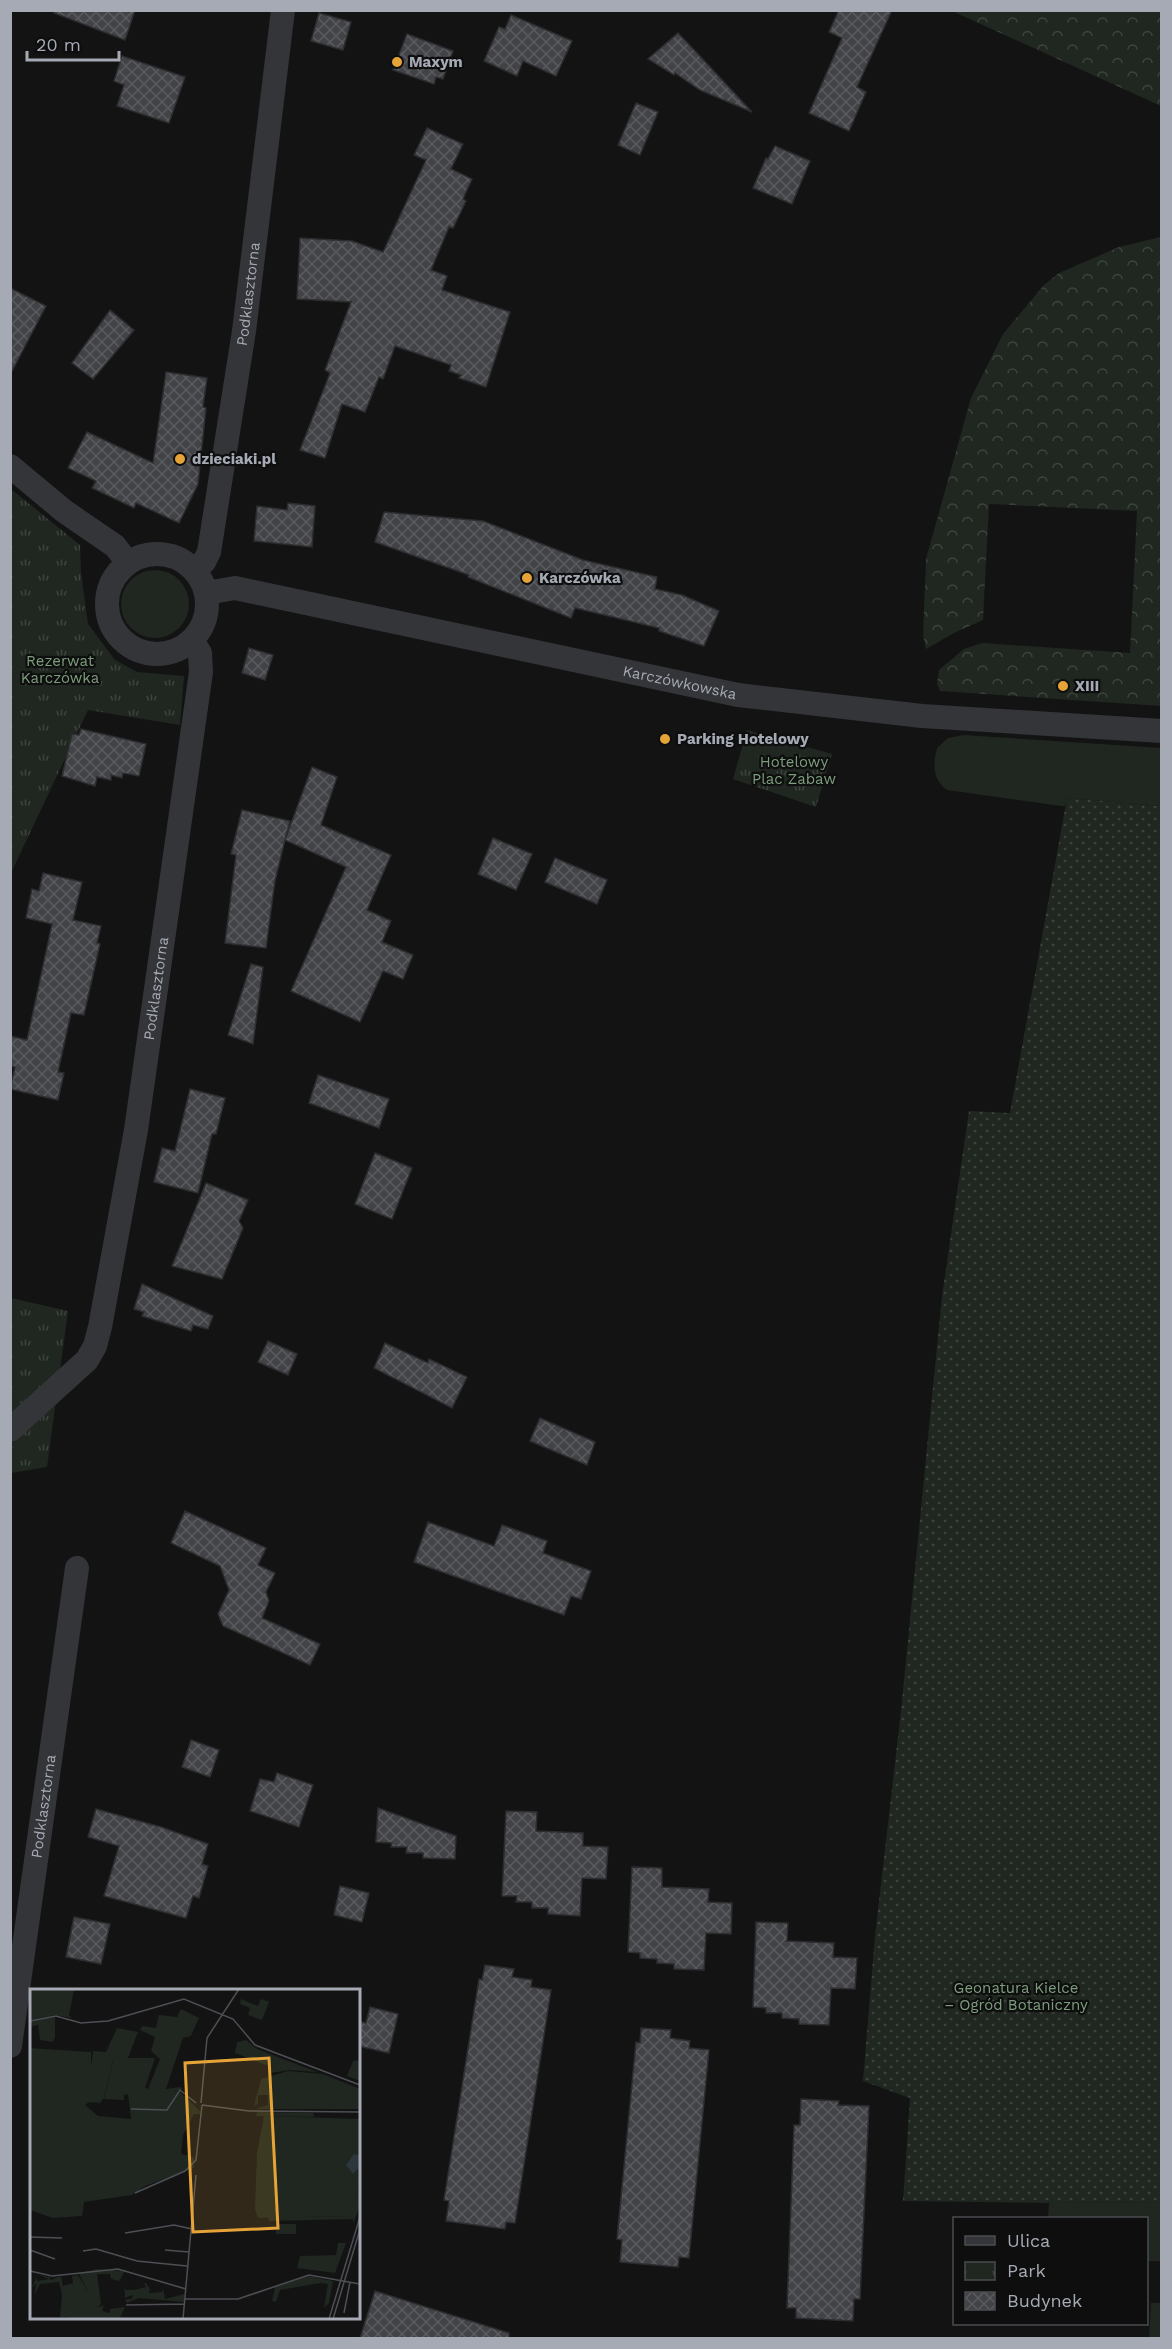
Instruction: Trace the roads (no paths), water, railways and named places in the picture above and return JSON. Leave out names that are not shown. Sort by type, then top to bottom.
[{"type":"street","name":"Podklasztorna","points":[[194,570],[204,562],[209,552],[226,450],[247,307],[283,10]]},
{"type":"street","points":[[10,466],[64,511],[115,546],[128,563]]},
{"type":"street","points":[[163,554],[180,559],[194,570],[206,593],[206,615],[201,628],[192,640],[168,653],[155,654],[129,645],[117,634],[110,620],[107,604],[109,588],[117,574],[128,563],[145,555],[163,554]]},
{"type":"street","name":"Karczówkowska","points":[[206,593],[235,588],[738,695],[922,716],[1161,731]]},
{"type":"street","name":"Podklasztorna","points":[[10,1430],[87,1360],[95,1346],[100,1327],[136,1130],[201,672],[200,653],[192,640]]},
{"type":"street","name":"Podklasztorna","points":[[10,2046],[77,1568]]},
{"type":"place","name":"Maxym","points":[[397,62]]},
{"type":"place","name":"dzieciaki.pl","points":[[180,459]]},
{"type":"place","name":"Karczówka","points":[[527,578]]},
{"type":"place","name":"XIII","points":[[1063,686]]},
{"type":"place","name":"Parking Hotelowy","points":[[665,739]]},
{"type":"park label","name":"Rezerwat Karczówka","points":[[60,670]]},
{"type":"park label","name":"Hotelowy Plac Zabaw","points":[[794,770]]},
{"type":"park label","name":"Geonatura Kielce – Ogród Botaniczny","points":[[1016,1996]]}]
